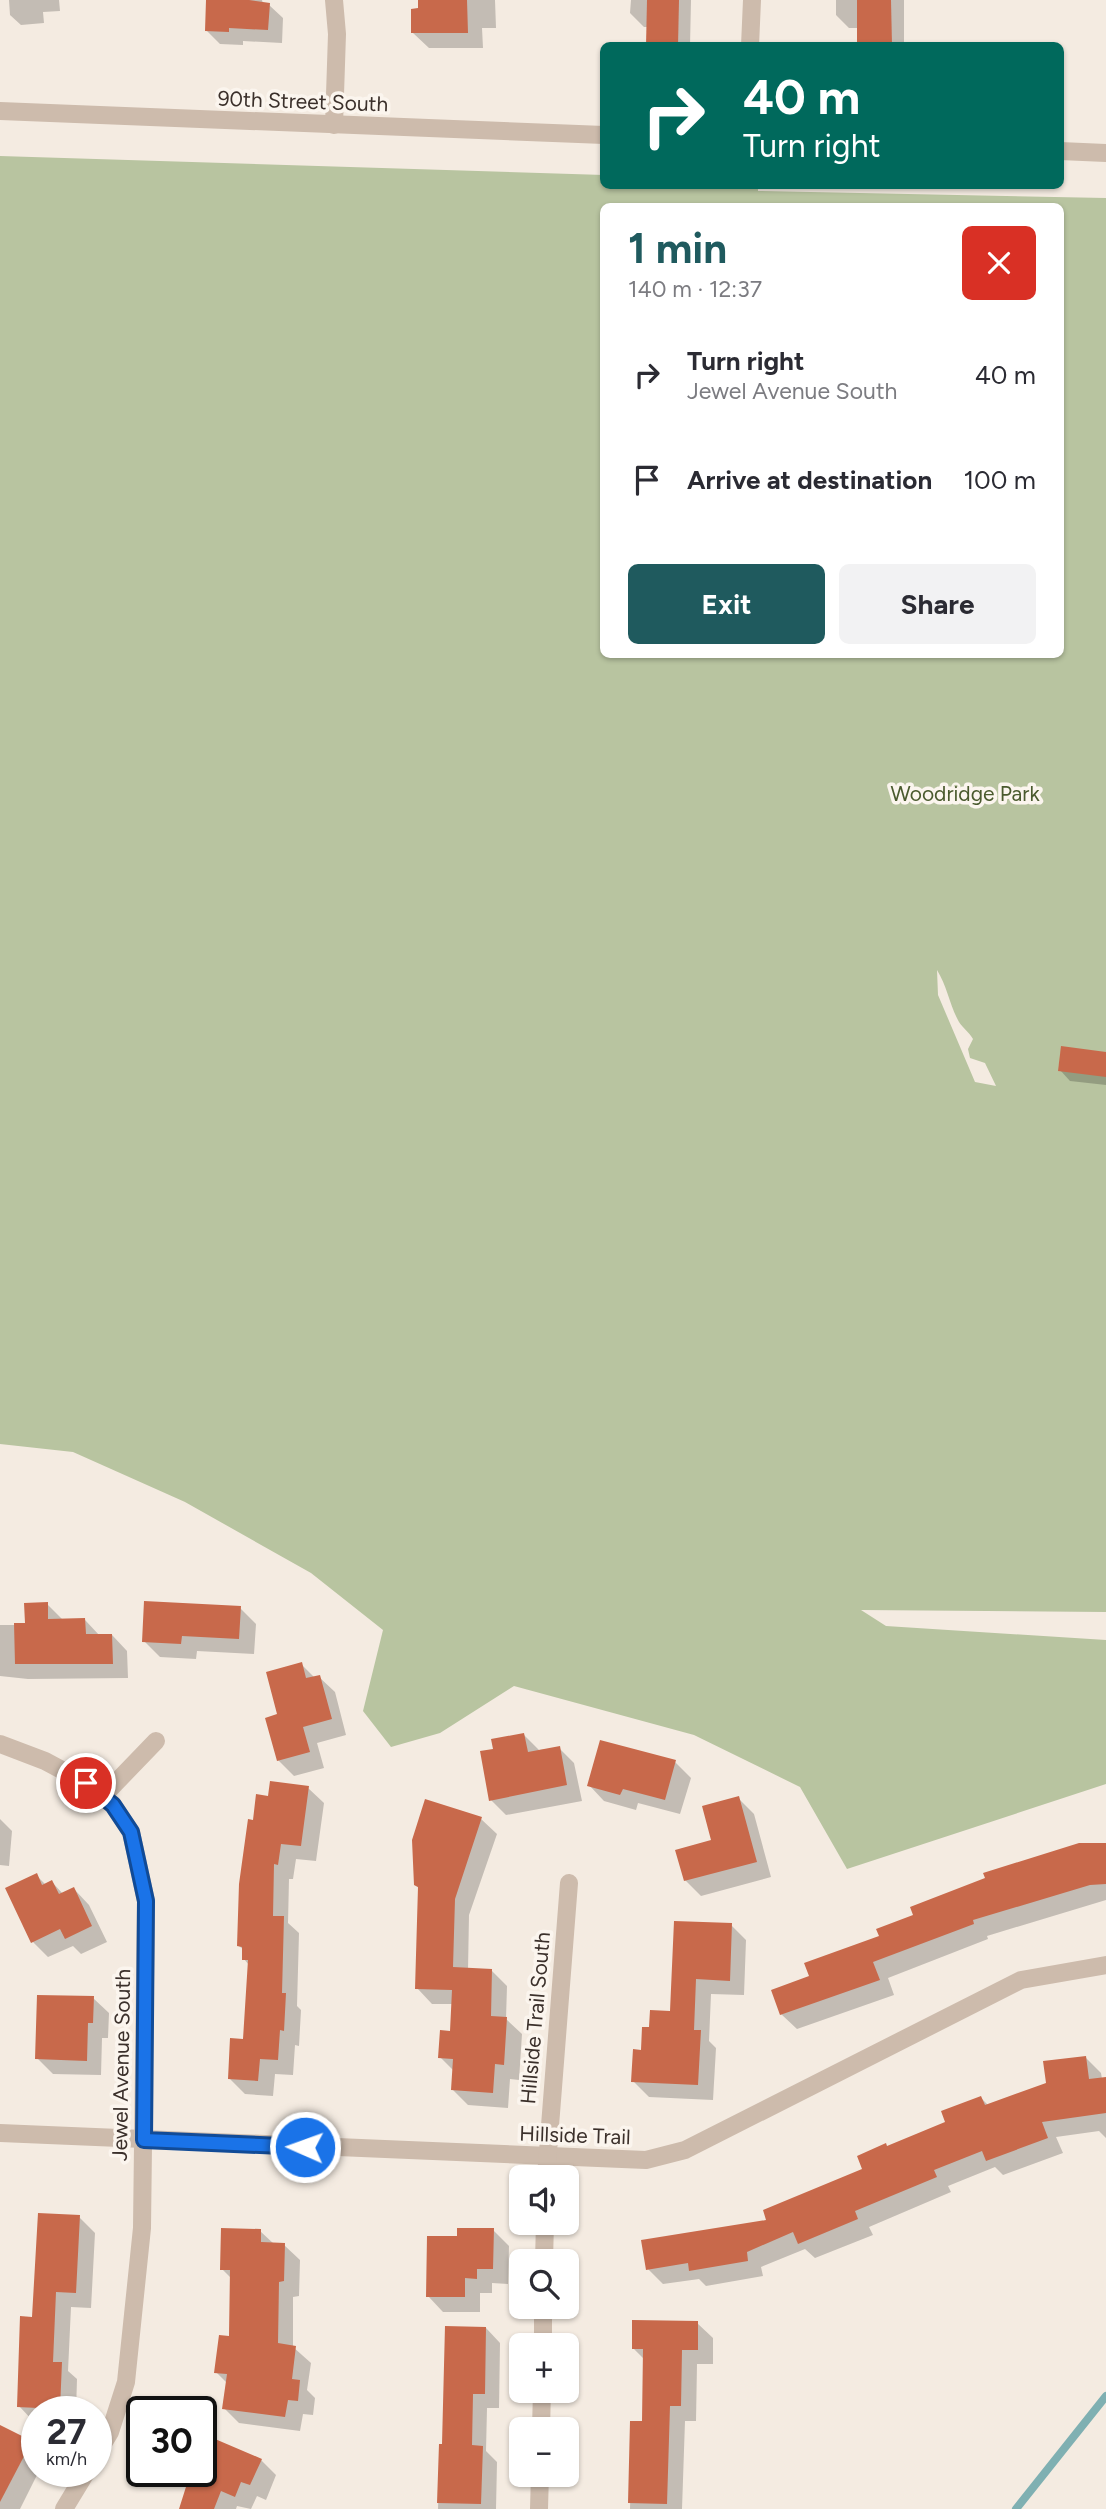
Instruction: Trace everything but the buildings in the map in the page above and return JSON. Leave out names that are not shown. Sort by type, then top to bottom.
[{"type":"street","points":[[334,0],[337,34],[334,125]]},
{"type":"street","points":[[750,42],[752,0]]},
{"type":"street","name":"90th Street South","points":[[0,111],[600,135]]},
{"type":"street","points":[[1064,151],[1106,153]]},
{"type":"street","points":[[103,1796],[156,1741]]},
{"type":"street","name":"Jewel Avenue South","points":[[0,1744],[45,1761],[86,1783],[113,1805],[131,1832],[146,1901],[142,2228],[126,2382],[112,2426]]},
{"type":"street","name":"Hillside Trail South","points":[[547,2165],[569,1883]]},
{"type":"street","name":"Hillside Trail","points":[[0,2133],[646,2160],[685,2150],[1021,1980],[1106,1965]]},
{"type":"street","points":[[64,2509],[77,2487]]},
{"type":"street","points":[[539,2509],[540,2487]]},
{"type":"green space","name":"Woodridge Park","points":[[0,156],[600,175],[600,189],[758,189],[1106,198],[1106,1612],[861,1610],[886,1626],[1106,1640],[1106,1784],[847,1869],[800,1787],[694,1735],[514,1686],[440,1733],[391,1747],[363,1711],[383,1630],[311,1573],[185,1502],[73,1452],[0,1444]],"holes":[[[937,970],[959,1022],[973,1039],[968,1049],[970,1058],[985,1063],[996,1086],[975,1082],[938,995]]]},
{"type":"waterway","points":[[1016,2509],[1106,2396]]},
{"type":"route","points":[[86,1783],[113,1805],[131,1832],[146,1901],[144,2140],[305,2147]]}]
